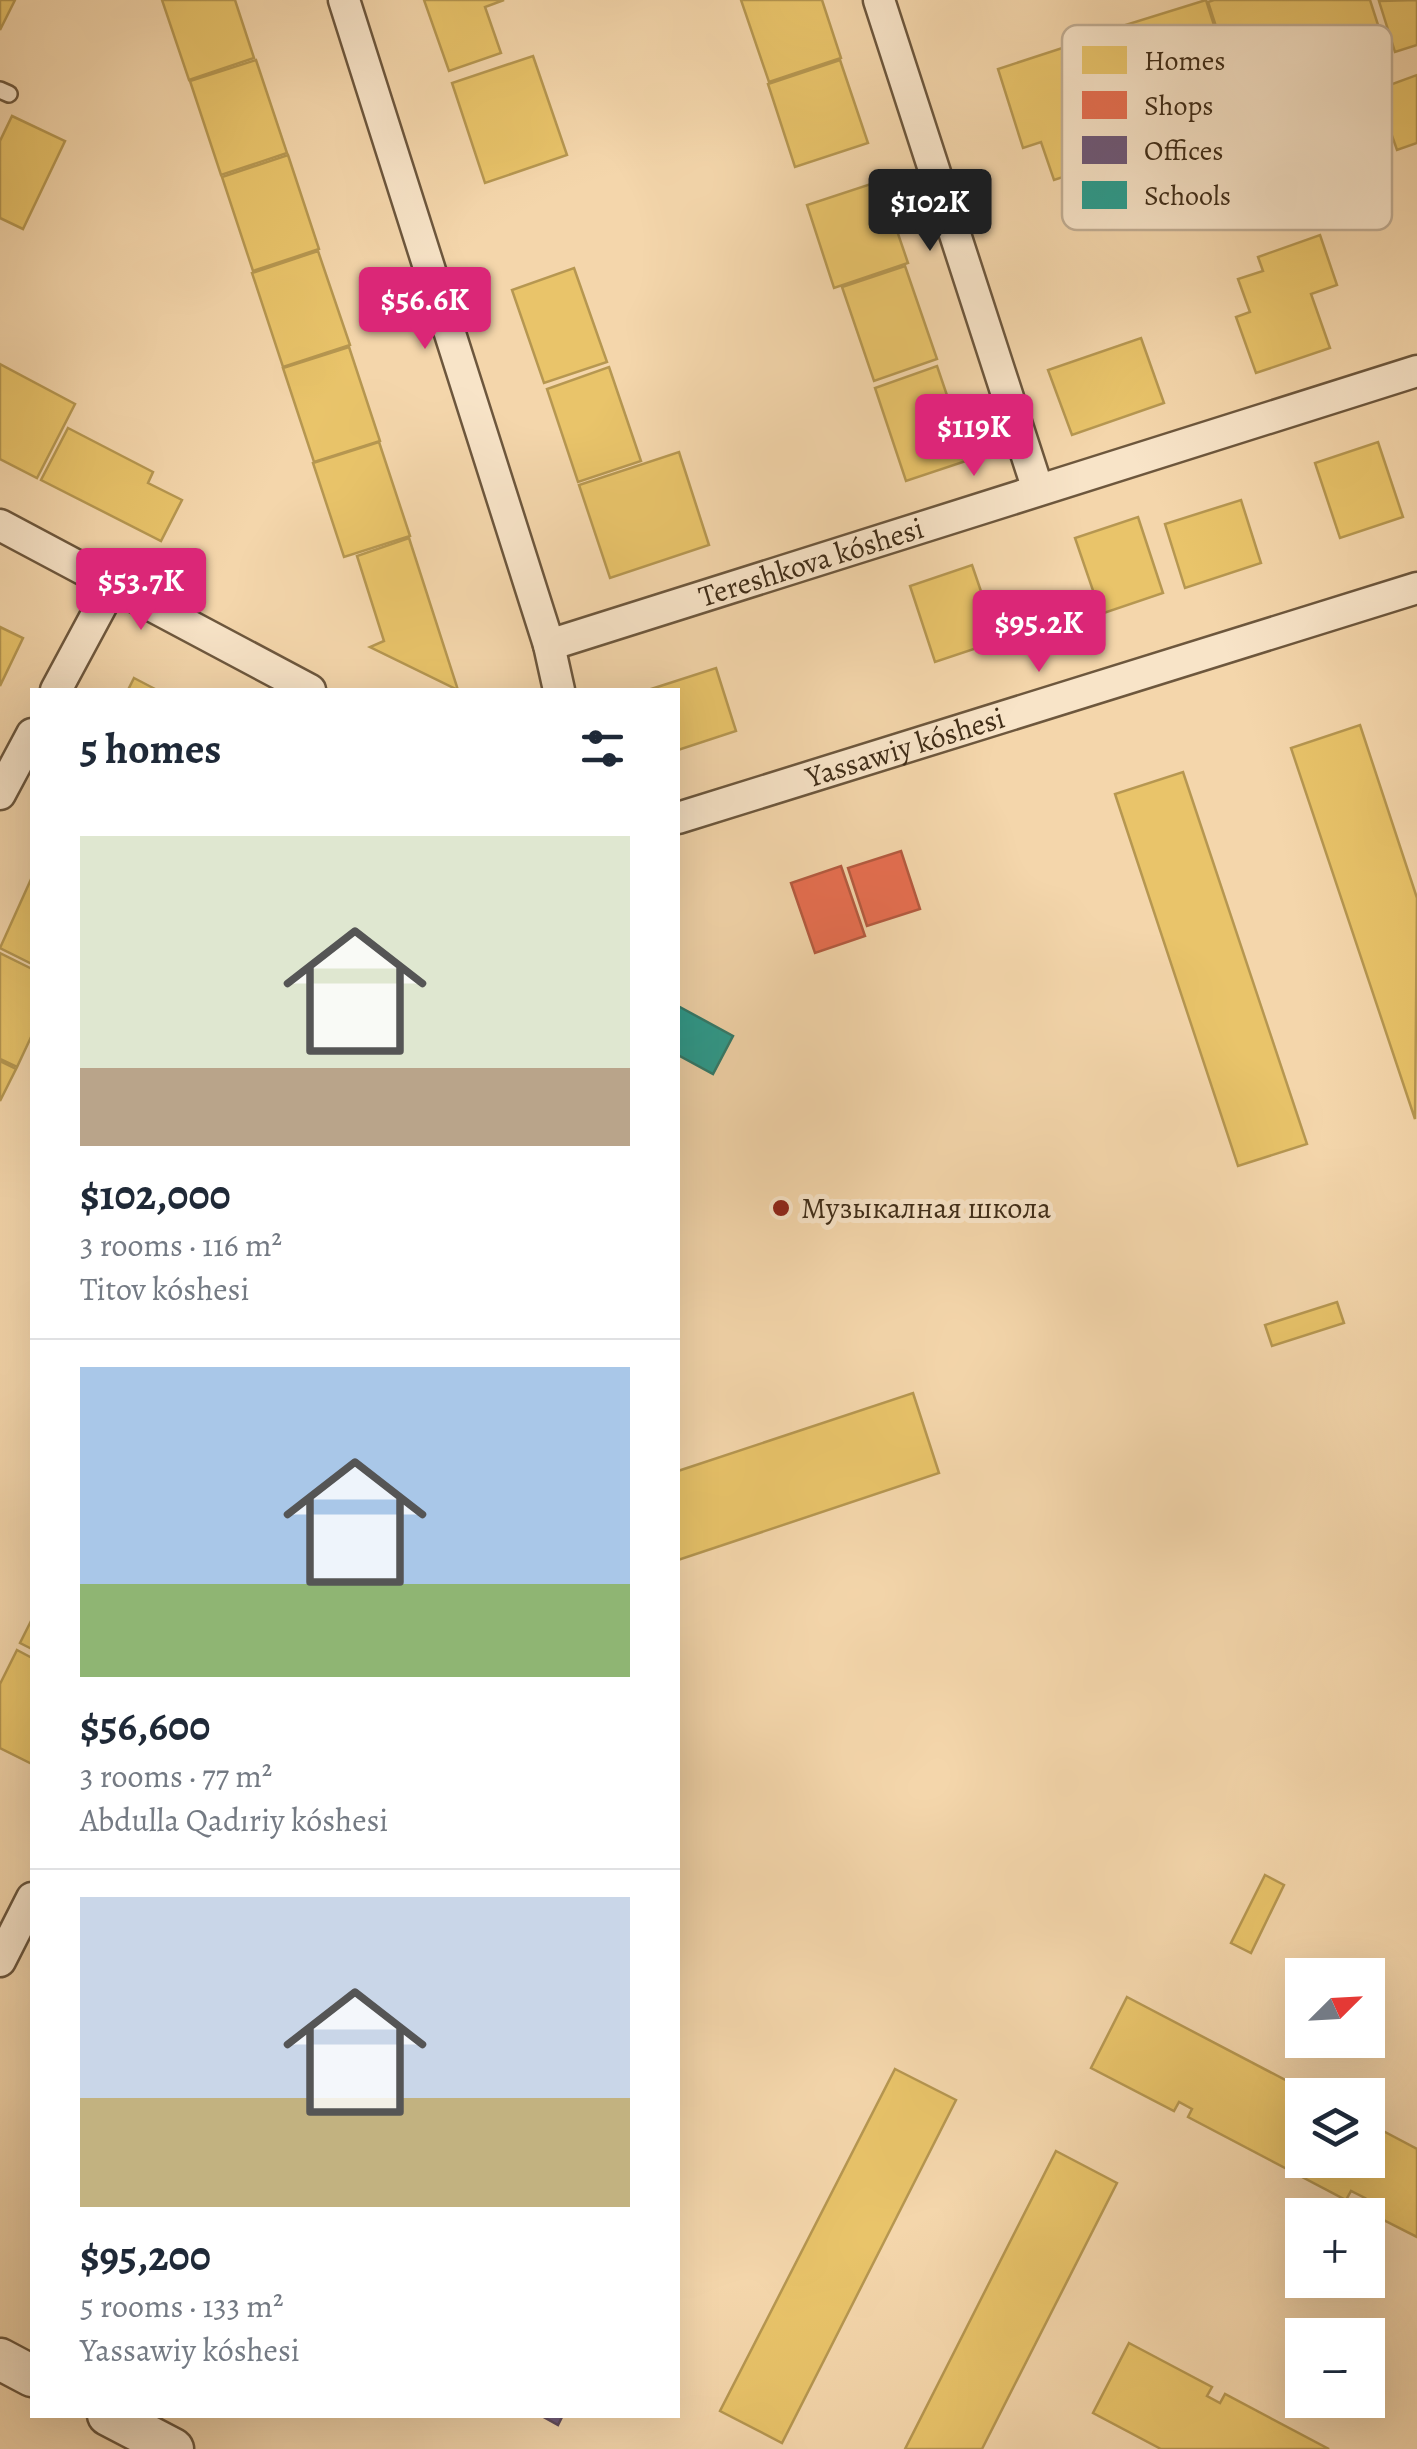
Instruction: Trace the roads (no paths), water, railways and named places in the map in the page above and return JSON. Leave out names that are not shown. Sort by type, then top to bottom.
[{"type":"street","points":[[344,0],[549,645],[559,688]]},
{"type":"street","points":[[879,0],[1038,490]]},
{"type":"street","name":"Tereshkova kóshesi","points":[[549,645],[1417,371]]},
{"type":"street","points":[[0,525],[306,688]]},
{"type":"street","points":[[57,688],[114,584]]},
{"type":"street","name":"Yassawiy kóshesi","points":[[680,817],[1417,588]]},
{"type":"street","points":[[0,794],[30,738]]},
{"type":"street","points":[[0,1960],[30,1902]]},
{"type":"street","points":[[0,2359],[30,2375]]},
{"type":"street","points":[[114,2418],[173,2449]]},
{"type":"place","name":"Музыкалная школа","points":[[781,1208]]}]
